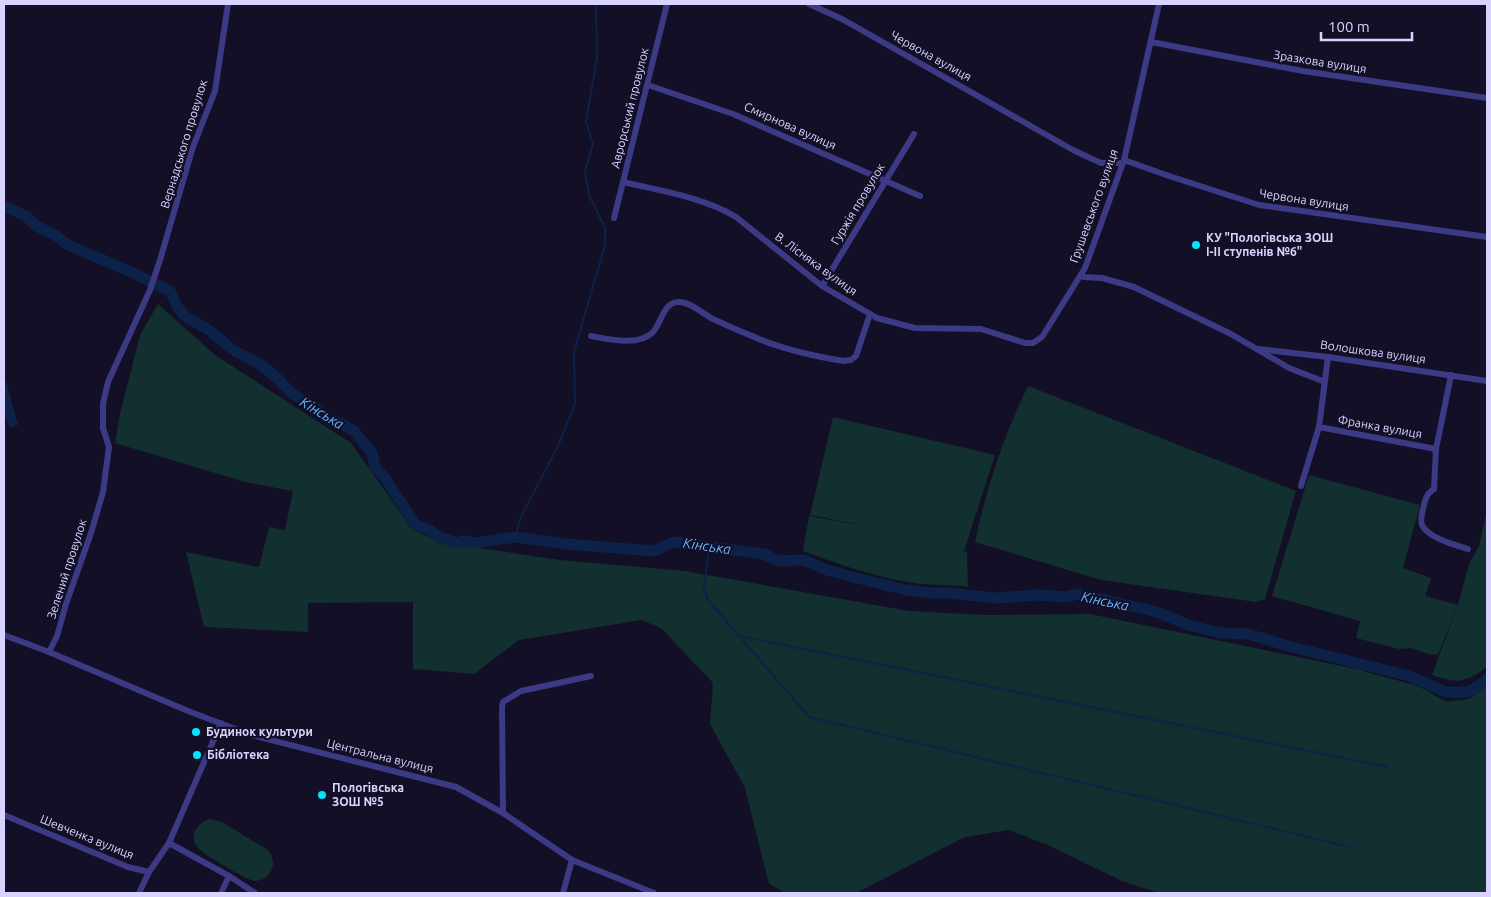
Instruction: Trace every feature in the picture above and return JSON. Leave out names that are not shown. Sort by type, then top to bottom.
[{"type":"street","name":"Вернадського провулок","points":[[150,290],[193,147],[215,91],[228,4]]},
{"type":"street","name":"Аврорський провулок","points":[[614,218],[648,85],[666,4]]},
{"type":"street","name":"Червона вулиця","points":[[809,4],[842,19],[1073,150],[1101,163],[1124,161],[1259,205],[1487,237]]},
{"type":"street","name":"Грушевського вулиця","points":[[1032,343],[1042,337],[1081,276],[1124,161],[1159,4]]},
{"type":"street","name":"Зразкова вулиця","points":[[1151,42],[1303,71],[1487,98]]},
{"type":"street","name":"Смирнова вулиця","points":[[648,85],[733,114],[920,196]]},
{"type":"street","name":"Гуржія провулок","points":[[822,286],[914,134]]},
{"type":"street","name":"В. Лісняка вулиця","points":[[623,182],[698,200],[724,210],[736,217],[822,286],[884,320],[915,328],[981,329],[1025,343],[1032,343]]},
{"type":"street","name":"Волошкова вулиця","points":[[1081,276],[1084,278],[1110,279],[1134,287],[1231,334],[1289,368],[1325,382]]},
{"type":"street","name":"Зелений провулок","points":[[49,652],[57,636],[66,604],[92,533],[103,492],[109,447],[103,428],[103,404],[108,382],[150,290]]},
{"type":"street","points":[[591,336],[623,342],[636,340],[653,332],[670,304],[684,302],[711,318],[754,337],[800,352],[844,361],[851,360],[856,356],[870,314]]},
{"type":"street","name":"Волошкова вулиця","points":[[1255,348],[1487,381]]},
{"type":"street","name":"Франка вулиця","points":[[1302,486],[1319,427],[1328,357]]},
{"type":"street","name":"Франка вулиця","points":[[1451,375],[1436,449],[1434,489],[1428,492],[1421,520],[1425,530],[1448,543],[1468,549]]},
{"type":"street","name":"Франка вулиця","points":[[1319,427],[1436,449]]},
{"type":"street","name":"Центральна вулиця","points":[[4,635],[251,735],[456,787],[503,813],[572,860],[654,893]]},
{"type":"street","points":[[503,813],[503,702],[520,691],[591,676]]},
{"type":"street","points":[[139,893],[148,872],[169,843],[221,724]]},
{"type":"street","name":"Шевченка вулиця","points":[[4,815],[128,867],[148,872]]},
{"type":"street","points":[[169,843],[229,876],[255,893]]},
{"type":"street","points":[[563,893],[572,860]]},
{"type":"street","points":[[221,893],[229,876]]},
{"type":"green space","points":[[158,304],[215,355],[351,443],[412,529],[439,542],[560,560],[685,571],[909,611],[985,615],[1090,614],[1361,670],[1402,681],[1426,690],[1447,702],[1470,698],[1487,686],[1487,893],[1160,893],[1124,882],[1050,846],[1009,830],[965,837],[856,893],[786,893],[769,884],[745,788],[710,724],[713,683],[662,629],[642,620],[519,640],[474,674],[413,669],[413,602],[308,603],[308,632],[204,627],[186,552],[259,567],[269,527],[285,530],[293,491],[245,482],[115,443],[120,414],[140,335]]},
{"type":"green space","points":[[1028,386],[1296,491],[1265,599],[1256,602],[1101,580],[975,542],[997,462]]},
{"type":"green space","points":[[833,417],[995,455],[964,551],[967,552],[968,587],[921,584],[886,578],[803,551],[809,516],[877,528],[810,515]]},
{"type":"green space","points":[[1309,475],[1420,505],[1403,568],[1431,578],[1425,596],[1458,605],[1438,655],[1428,654],[1412,648],[1399,649],[1356,638],[1360,621],[1272,596]]},
{"type":"green space","points":[[1487,510],[1487,667],[1467,679],[1449,680],[1432,675],[1458,605],[1469,564],[1479,546]]},
{"type":"green space","points":[[210,819],[222,822],[268,850],[273,863],[268,875],[260,880],[251,880],[226,867],[198,848],[194,839],[195,830],[201,823]]},
{"type":"water","points":[[4,374],[18,425],[10,428],[4,413]]},
{"type":"waterway","points":[[515,537],[521,517],[558,446],[575,404],[574,352],[605,245],[605,228],[589,195],[585,172],[593,144],[586,122],[597,57],[596,4]]},
{"type":"waterway","name":"Кінська","points":[[4,206],[26,216],[36,226],[55,235],[68,245],[170,291],[178,308],[186,317],[209,330],[233,350],[263,366],[292,394],[313,406],[329,420],[340,423],[354,431],[372,453],[375,467],[384,477],[416,525],[430,530],[439,537],[457,543],[463,541],[476,543],[515,537],[566,544],[654,551],[674,542],[764,554],[778,561],[804,560],[827,570],[906,590],[995,598],[1039,595],[1065,597],[1079,594],[1157,612],[1191,626],[1221,633],[1248,634],[1409,676],[1446,692],[1466,692],[1474,689],[1487,679]]},
{"type":"waterway","points":[[709,547],[704,588],[708,600],[809,717],[1350,847]]},
{"type":"waterway","points":[[739,636],[1388,767]]},
{"type":"place","name":"КУ \"Пологівська ЗОШ І-ІІ ступенів №6\"","points":[[1196,245]]},
{"type":"place","name":"Будинок культури","points":[[196,732]]},
{"type":"place","name":"Бібліотека","points":[[197,755]]},
{"type":"place","name":"Пологівська ЗОШ №5","points":[[322,795]]}]
